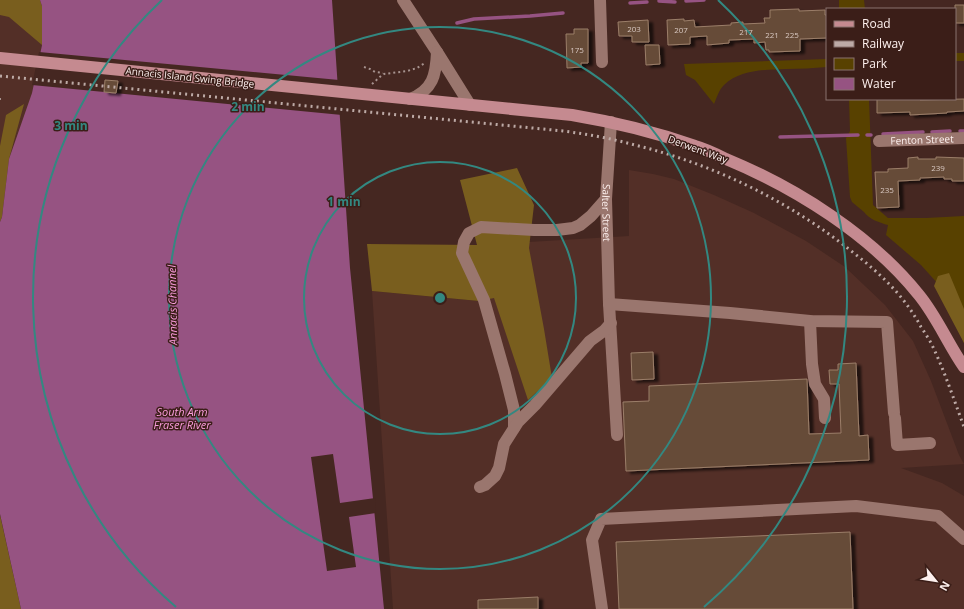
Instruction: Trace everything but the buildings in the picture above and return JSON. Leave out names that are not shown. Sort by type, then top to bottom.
[{"type":"main road","name":"Annacis Island Swing Bridge","points":[[0,58],[364,94]]},
{"type":"main road","name":"Derwent Way","points":[[364,94],[572,115],[611,122],[648,131],[696,146],[747,168],[805,199],[838,221],[869,244],[896,269],[920,296],[940,326],[964,375]]},
{"type":"main road","name":"Derwent Way","points":[[956,356],[964,367]]},
{"type":"street","points":[[404,0],[470,104]]},
{"type":"street","points":[[600,0],[602,62]]},
{"type":"street","points":[[410,99],[425,91],[431,82],[436,70],[437,52]]},
{"type":"street","name":"Salter Street","points":[[611,122],[606,199],[609,304],[617,435]]},
{"type":"street","name":"Fenton Street","points":[[879,141],[964,138]]},
{"type":"street","points":[[514,428],[514,410],[505,374],[484,300],[462,253],[464,242],[469,233],[481,227],[534,230],[573,228],[580,225],[591,216],[606,199]]},
{"type":"street","points":[[609,304],[730,313],[810,321],[887,322],[896,445],[930,443]]},
{"type":"street","points":[[810,321],[812,364],[815,384],[824,399],[825,418]]},
{"type":"street","points":[[480,487],[485,485],[495,476],[499,468],[504,444],[518,422],[535,405],[590,341],[605,330],[611,323]]},
{"type":"street","points":[[602,609],[592,540],[601,519],[856,506],[938,516],[964,538]]},
{"type":"path","points":[[364,67],[384,74],[407,71],[417,68],[426,62]]},
{"type":"path","points":[[372,84],[384,74]]},
{"type":"shaded area","points":[[0,0],[40,0],[42,6],[42,45],[32,93],[0,222]]},
{"type":"shaded area","points":[[0,0],[40,0],[42,6],[42,45],[9,17],[0,15]]},
{"type":"shaded area","points":[[24,104],[9,159],[2,217],[0,222],[0,146],[6,115]]},
{"type":"shaded area","points":[[517,168],[534,205],[529,248],[552,378],[528,400],[494,298],[479,301],[372,291],[367,244],[477,245],[460,180]]},
{"type":"shaded area","points":[[629,170],[674,179],[714,195],[754,213],[806,241],[845,267],[885,305],[913,341],[931,381],[959,455],[964,464],[901,468],[942,483],[964,496],[964,609],[393,609],[372,291],[479,301],[477,245],[629,236]]},
{"type":"shaded area","points":[[949,273],[964,309],[964,343],[934,286],[938,276]]},
{"type":"shaded area","points":[[0,515],[21,609],[0,609]]},
{"type":"green space","points":[[839,0],[864,0],[865,8],[839,8]]},
{"type":"green space","points":[[956,53],[964,53],[964,61],[956,61]]},
{"type":"green space","points":[[826,59],[826,67],[762,70],[738,76],[722,87],[714,104],[695,80],[686,75],[684,64]]},
{"type":"green space","points":[[849,100],[869,100],[873,205],[888,218],[964,216],[964,343],[939,285],[921,265],[886,235],[888,225],[872,219],[852,202],[850,197],[846,138],[850,131]]},
{"type":"water","name":"South Arm Fraser River","points":[[40,0],[332,0],[350,268],[384,609],[21,609],[0,514],[0,222],[2,217],[9,159],[32,93],[42,45],[42,6]]},
{"type":"pier","points":[[39,52],[339,80],[342,115],[32,85]]},
{"type":"pier","points":[[333,454],[340,503],[375,498],[376,513],[349,517],[356,567],[327,571],[311,457]]},
{"type":"waterway","points":[[686,1],[704,0]]},
{"type":"waterway","points":[[659,1],[675,2]]},
{"type":"waterway","points":[[630,3],[647,2]]},
{"type":"waterway","points":[[457,23],[474,19],[563,13]]},
{"type":"waterway","points":[[932,132],[950,131]]},
{"type":"waterway","points":[[883,134],[923,132]]},
{"type":"waterway","points":[[780,137],[858,135]]},
{"type":"railway","points":[[0,76],[563,131],[597,136],[623,142],[690,161],[746,185],[800,215],[850,250],[882,277],[897,292],[910,309],[931,343],[964,427]]},
{"type":"water label","name":"Annacis Channel","points":[[172,305]]}]
